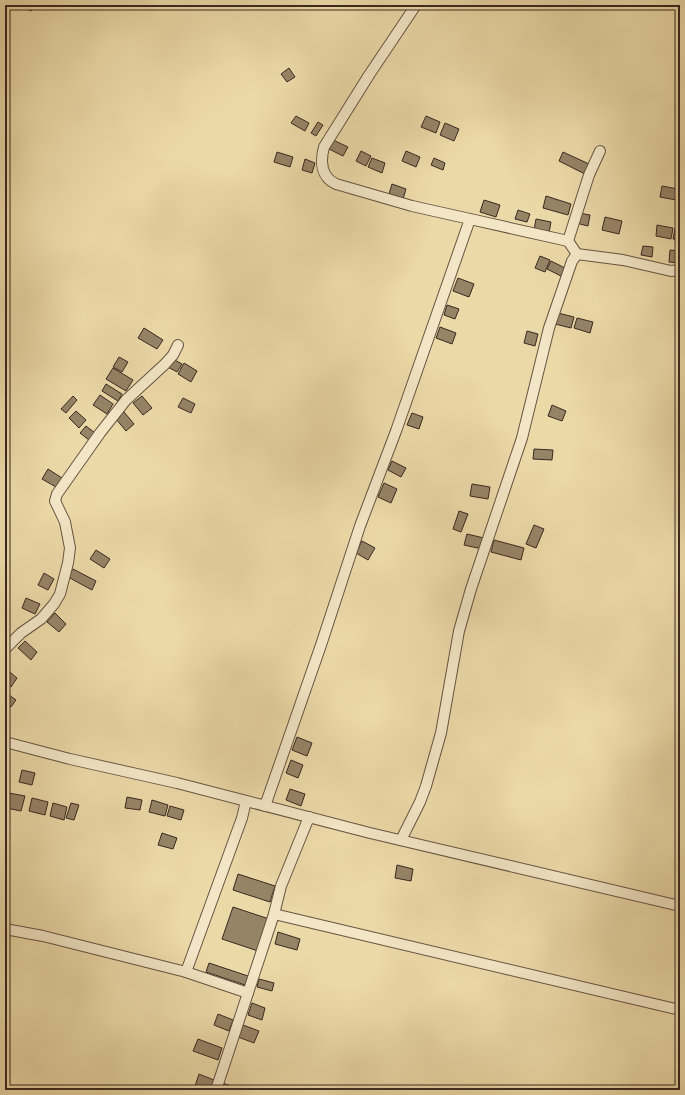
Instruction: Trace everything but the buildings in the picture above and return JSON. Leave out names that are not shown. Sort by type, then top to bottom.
[{"type":"street","points":[[416,5],[369,75],[324,147],[321,158],[322,166],[330,181],[412,206],[568,240],[577,254],[623,260],[672,271],[680,270]]},
{"type":"street","points":[[568,240],[589,175],[600,151]]},
{"type":"street","points":[[265,806],[360,526],[399,423],[470,218]]},
{"type":"street","points":[[401,840],[420,802],[426,786],[441,733],[459,632],[471,589],[522,438],[549,328],[572,261],[577,254]]},
{"type":"street","points":[[5,649],[21,633],[41,618],[54,604],[60,594],[68,563],[70,548],[66,522],[55,501],[56,494],[126,400],[165,364],[173,355],[178,345]]},
{"type":"street","points":[[5,742],[70,759],[177,783],[401,840],[680,906]]},
{"type":"street","points":[[186,972],[242,818],[246,801]]},
{"type":"street","points":[[216,1090],[274,914],[281,886],[309,817]]},
{"type":"street","points":[[274,914],[680,1010]]},
{"type":"street","points":[[5,929],[43,936],[186,972],[248,994]]}]
